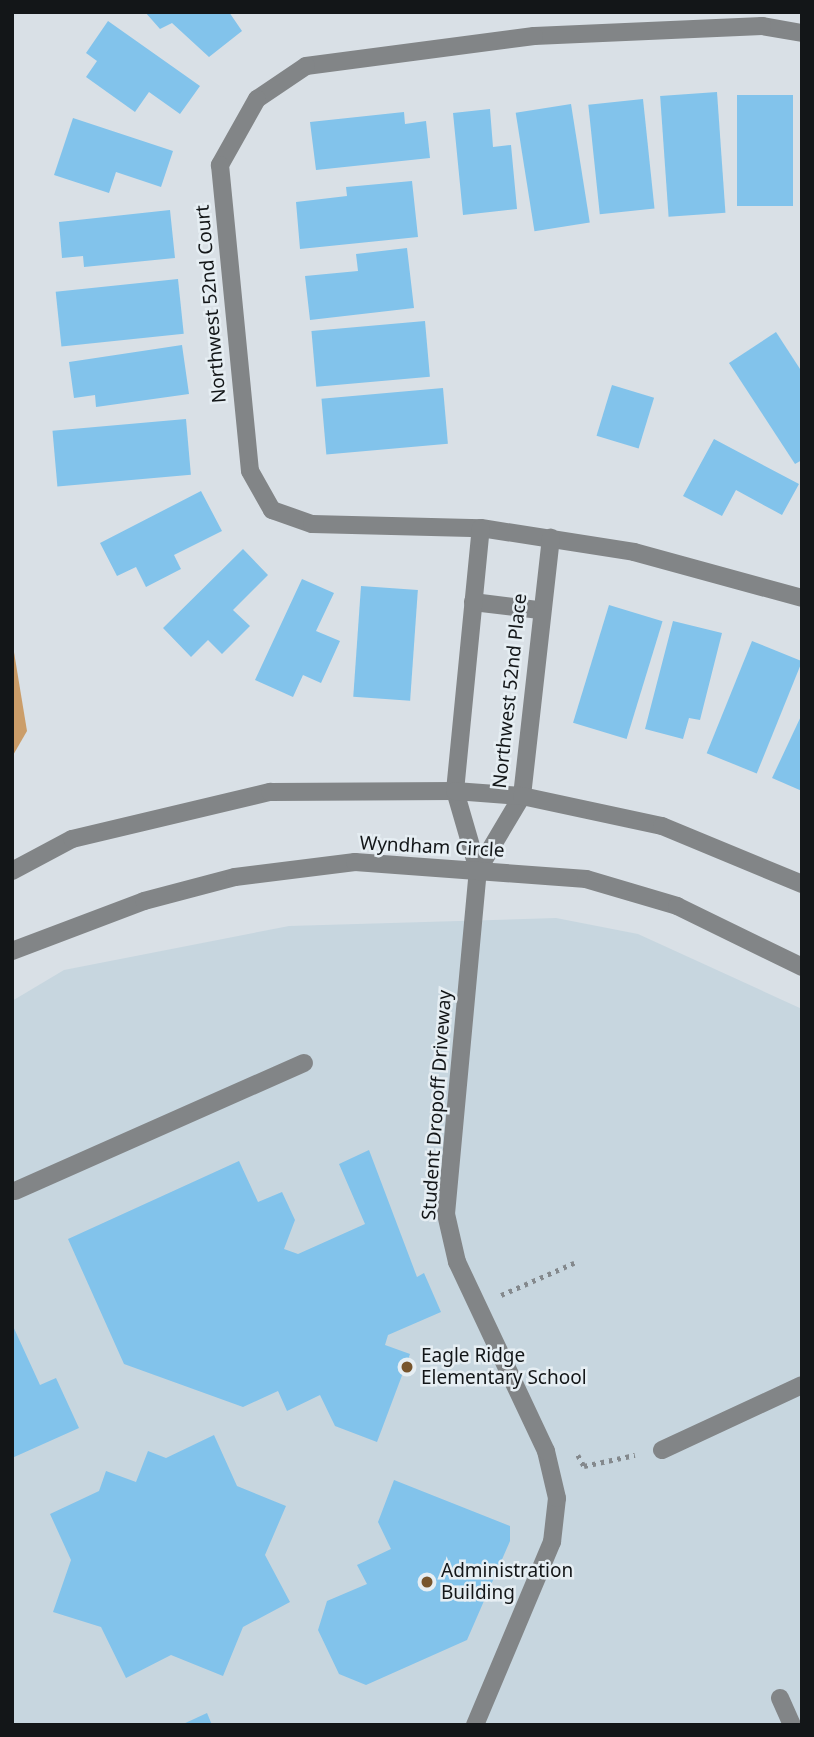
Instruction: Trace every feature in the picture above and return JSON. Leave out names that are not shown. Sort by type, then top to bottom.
[{"type":"street","name":"Northwest 52nd Court","points":[[481,528],[312,524],[272,510],[250,471],[220,165],[257,99],[306,66],[534,36],[762,26],[802,33]]},
{"type":"street","points":[[478,870],[455,791],[481,528],[634,552],[802,598]]},
{"type":"street","name":"Northwest 52nd Place","points":[[478,870],[522,796],[538,610],[551,538]]},
{"type":"street","points":[[473,602],[538,610]]},
{"type":"street","points":[[12,871],[72,839],[271,792],[455,791],[522,796],[662,826],[802,884]]},
{"type":"street","name":"Wyndham Circle","points":[[12,951],[144,901],[235,877],[355,862],[586,879],[677,906],[802,967]]},
{"type":"street","name":"Student Dropoff Driveway","points":[[475,1725],[488,1707],[552,1542],[557,1498],[546,1451],[457,1262],[446,1214],[478,870]]},
{"type":"street","points":[[13,1194],[304,1063]]},
{"type":"street","points":[[662,1450],[802,1385]]},
{"type":"street","points":[[779,1698],[792,1725]]},
{"type":"path","points":[[496,1297],[574,1263]]},
{"type":"path","points":[[571,1441],[584,1466],[662,1450]]},
{"type":"shaded area","points":[[12,640],[27,731],[12,757]]},
{"type":"shaded area","name":"Eagle Ridge Elementary School","points":[[556,918],[638,934],[802,1009],[802,1725],[12,1725],[12,1001],[64,970],[289,926]]},
{"type":"building","points":[[145,12],[229,12],[242,31],[209,57],[172,23],[160,29]]},
{"type":"building","points":[[108,21],[200,86],[180,114],[149,92],[135,112],[86,77],[97,61],[86,53]]},
{"type":"building","points":[[717,92],[725,213],[669,217],[660,96]]},
{"type":"building","points":[[737,95],[793,95],[793,206],[737,206]]},
{"type":"building","points":[[643,99],[654,208],[600,214],[588,105]]},
{"type":"building","points":[[571,104],[590,223],[534,231],[516,113]]},
{"type":"building","points":[[490,109],[493,147],[511,145],[517,209],[463,215],[453,113]]},
{"type":"building","points":[[404,112],[405,124],[426,121],[430,158],[316,170],[310,122]]},
{"type":"building","points":[[73,118],[173,151],[161,187],[116,172],[109,193],[54,175]]},
{"type":"building","points":[[412,181],[418,237],[300,249],[296,202],[347,196],[346,187]]},
{"type":"building","points":[[170,210],[175,258],[84,267],[83,256],[62,258],[59,222]]},
{"type":"building","points":[[407,248],[414,308],[310,320],[305,276],[358,271],[356,254]]},
{"type":"building","points":[[178,279],[184,334],[61,347],[56,292]]},
{"type":"building","points":[[425,321],[430,377],[316,387],[311,331]]},
{"type":"building","points":[[776,332],[802,372],[802,460],[795,464],[729,363]]},
{"type":"building","points":[[182,345],[189,394],[96,407],[95,395],[74,398],[69,362]]},
{"type":"building","points":[[612,385],[654,398],[639,449],[597,436]]},
{"type":"building","points":[[443,388],[448,444],[326,454],[321,399]]},
{"type":"building","points":[[186,419],[191,475],[57,486],[53,431]]},
{"type":"building","points":[[714,439],[799,484],[782,515],[736,490],[722,516],[683,496]]},
{"type":"building","points":[[201,491],[222,531],[174,555],[181,569],[146,587],[136,567],[117,576],[100,543]]},
{"type":"building","points":[[243,549],[268,575],[233,610],[250,626],[222,654],[208,640],[191,657],[163,628]]},
{"type":"building","points":[[302,579],[334,593],[316,631],[340,641],[321,683],[303,675],[293,697],[255,680]]},
{"type":"building","points":[[361,586],[418,590],[410,701],[353,697]]},
{"type":"building","points":[[609,605],[663,621],[627,739],[573,723]]},
{"type":"building","points":[[673,621],[722,633],[700,720],[689,718],[683,739],[645,729]]},
{"type":"building","points":[[752,641],[802,661],[757,773],[707,753]]},
{"type":"building","points":[[802,714],[802,791],[772,778]]},
{"type":"building","name":"Eagle Ridge Elementary School","points":[[369,1150],[417,1277],[424,1273],[441,1312],[388,1335],[385,1345],[410,1354],[377,1442],[335,1426],[320,1395],[287,1411],[278,1391],[243,1407],[124,1364],[68,1239],[239,1161],[258,1202],[282,1192],[295,1220],[284,1249],[298,1254],[365,1224],[339,1164]]},
{"type":"building","points":[[12,1324],[40,1385],[56,1378],[79,1428],[12,1458]]},
{"type":"building","points":[[214,1435],[237,1486],[286,1506],[265,1555],[290,1602],[243,1627],[223,1676],[171,1655],[126,1678],[101,1627],[53,1612],[71,1560],[50,1514],[99,1491],[106,1471],[136,1482],[148,1451],[166,1458]]},
{"type":"building","name":"Administration Building","points":[[394,1480],[510,1526],[510,1541],[467,1640],[366,1685],[339,1674],[318,1630],[327,1601],[367,1584],[357,1565],[391,1549],[378,1522]]},
{"type":"building","points":[[207,1713],[212,1725],[181,1725]]},
{"type":"place","name":"Eagle Ridge Elementary School","points":[[407,1367]]},
{"type":"place","name":"Administration Building","points":[[427,1582]]}]
